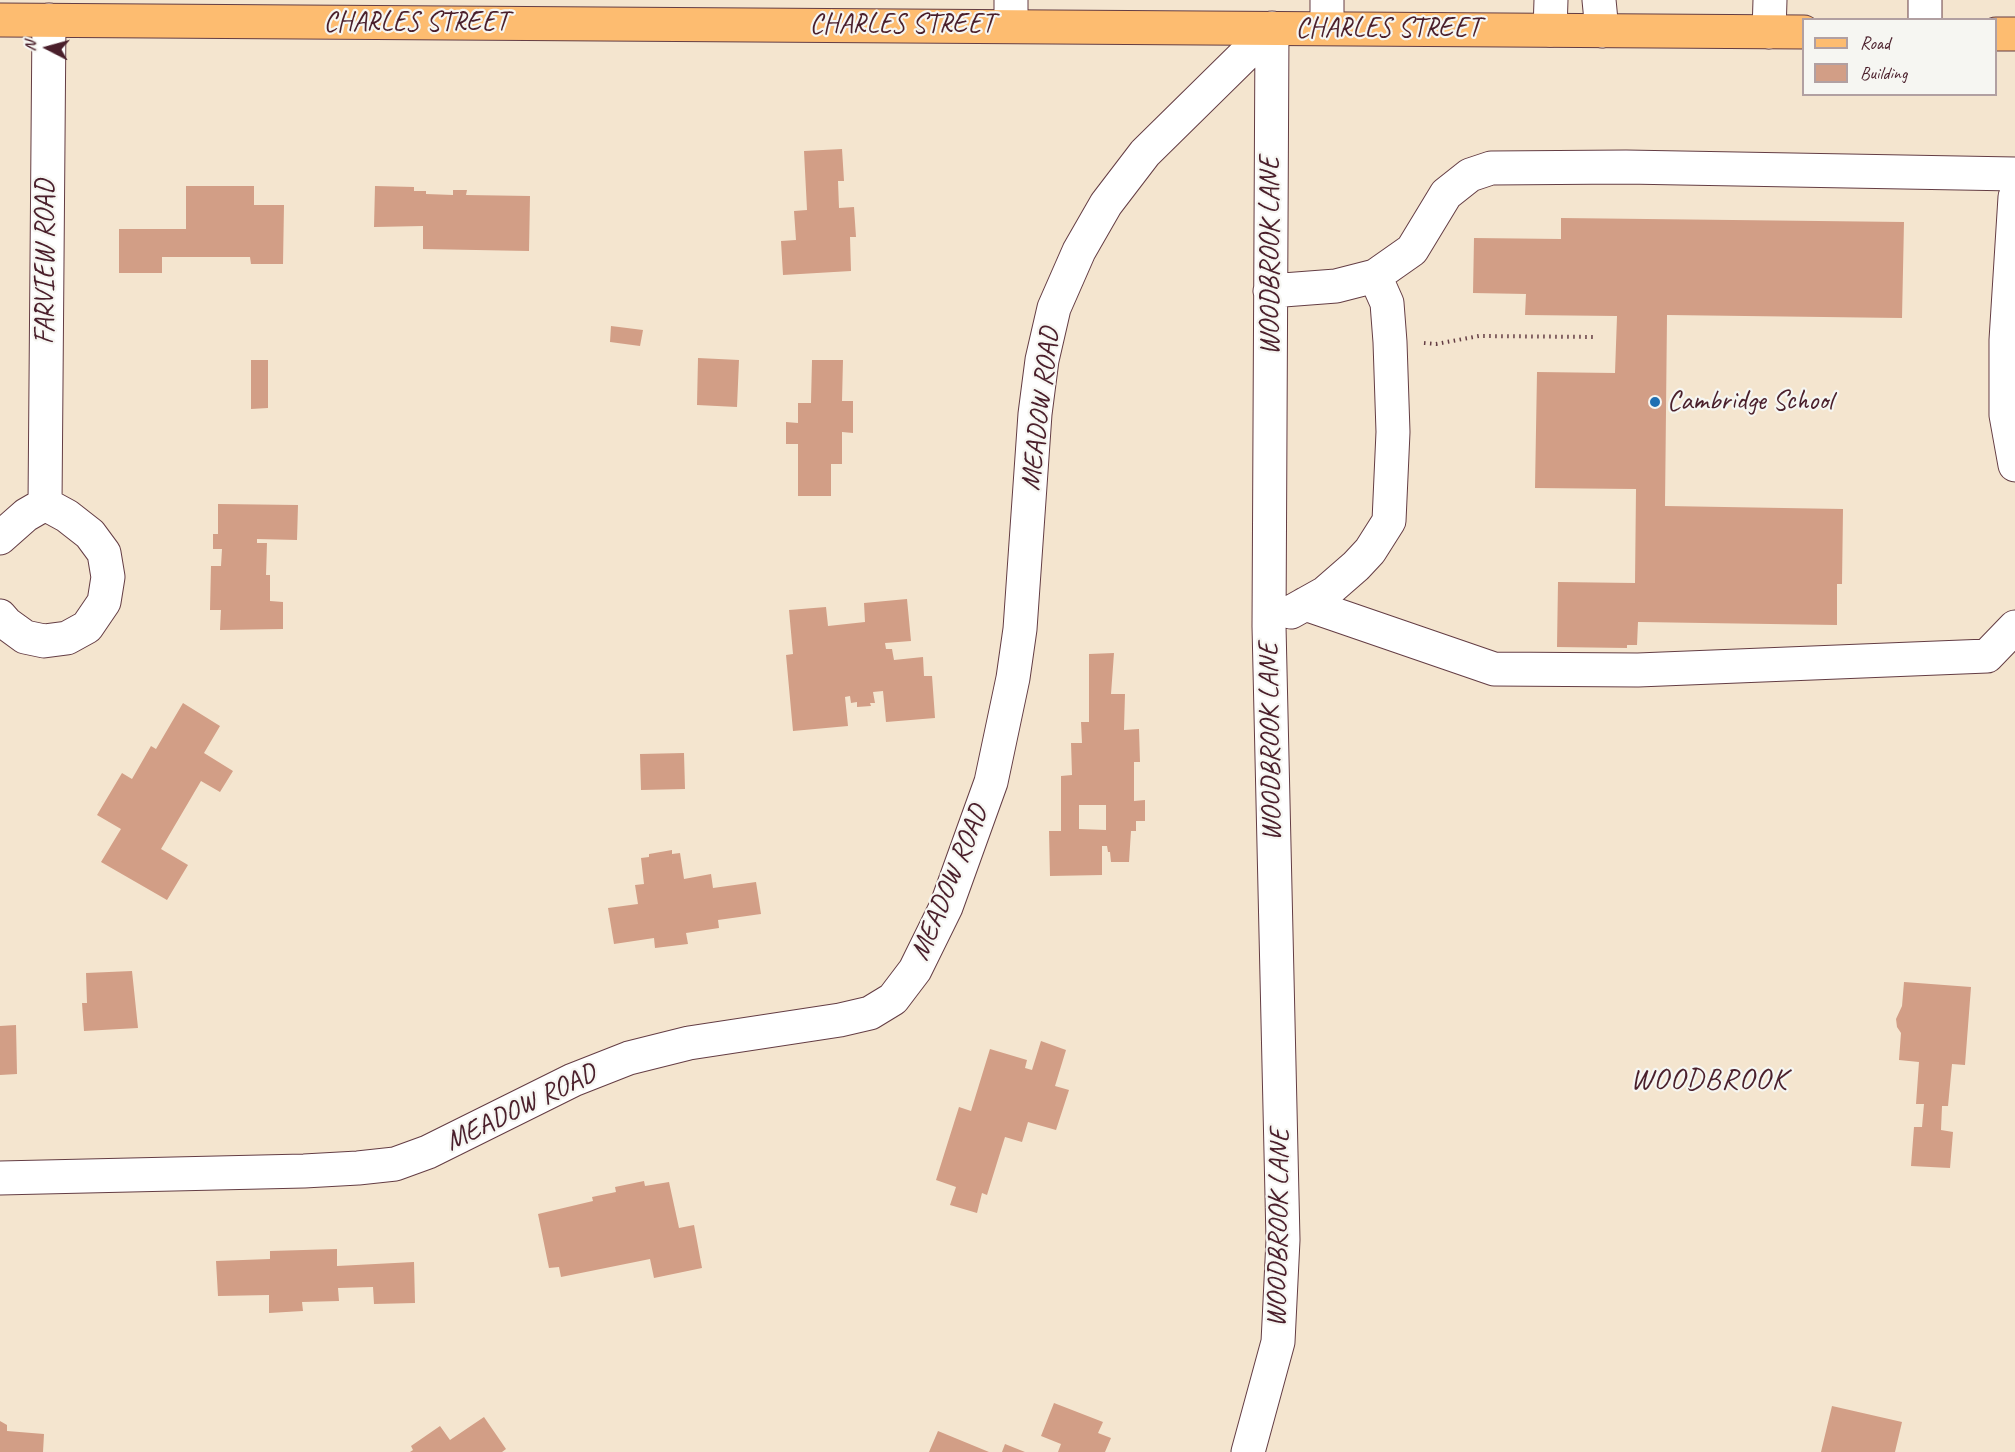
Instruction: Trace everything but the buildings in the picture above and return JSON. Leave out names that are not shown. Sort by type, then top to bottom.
[{"type":"main road","name":"CHARLES STREET","points":[[0,20],[49,20],[130,11],[1011,13],[1272,28],[1327,14],[1600,15],[1769,32],[1802,32]]},
{"type":"main road","points":[[1997,34],[2015,34]]},
{"type":"street","points":[[1769,32],[1770,0]]},
{"type":"street","points":[[1924,18],[1925,0]]},
{"type":"street","name":"FARVIEW ROAD","points":[[45,504],[49,20]]},
{"type":"street","name":"WOODBROOK LANE","points":[[1248,1452],[1278,1342],[1283,1240],[1269,626],[1272,28]]},
{"type":"street","name":"MEADOW ROAD","points":[[0,1178],[326,1170],[395,1164],[428,1152],[573,1080],[629,1058],[689,1043],[840,1020],[870,1013],[893,999],[915,970],[946,907],[991,782],[1013,678],[1020,629],[1035,414],[1042,360],[1054,308],[1078,251],[1106,204],[1145,153],[1272,28]]},
{"type":"street","points":[[1270,291],[1336,286],[1375,276],[1412,250],[1446,194],[1470,176],[1491,168],[1626,167],[2015,174]]},
{"type":"street","points":[[2015,196],[2006,340],[2006,415],[2015,465]]},
{"type":"street","points":[[1269,626],[1325,593],[1356,566],[1370,551],[1389,521],[1393,432],[1390,342],[1387,303],[1375,276]]},
{"type":"street","points":[[0,538],[26,515],[45,504],[68,516],[90,534],[104,553],[108,577],[104,602],[87,627],[67,638],[44,641],[25,637],[0,616]]},
{"type":"street","points":[[1305,604],[1494,669],[1638,670],[1987,656],[2015,627]]},
{"type":"path","points":[[1390,342],[1436,344],[1479,336],[1596,337]]},
{"type":"place","name":"Cambridge School","points":[[1655,402]]},
{"type":"district","name":"WOODBROOK","points":[[1709,1080]]}]
